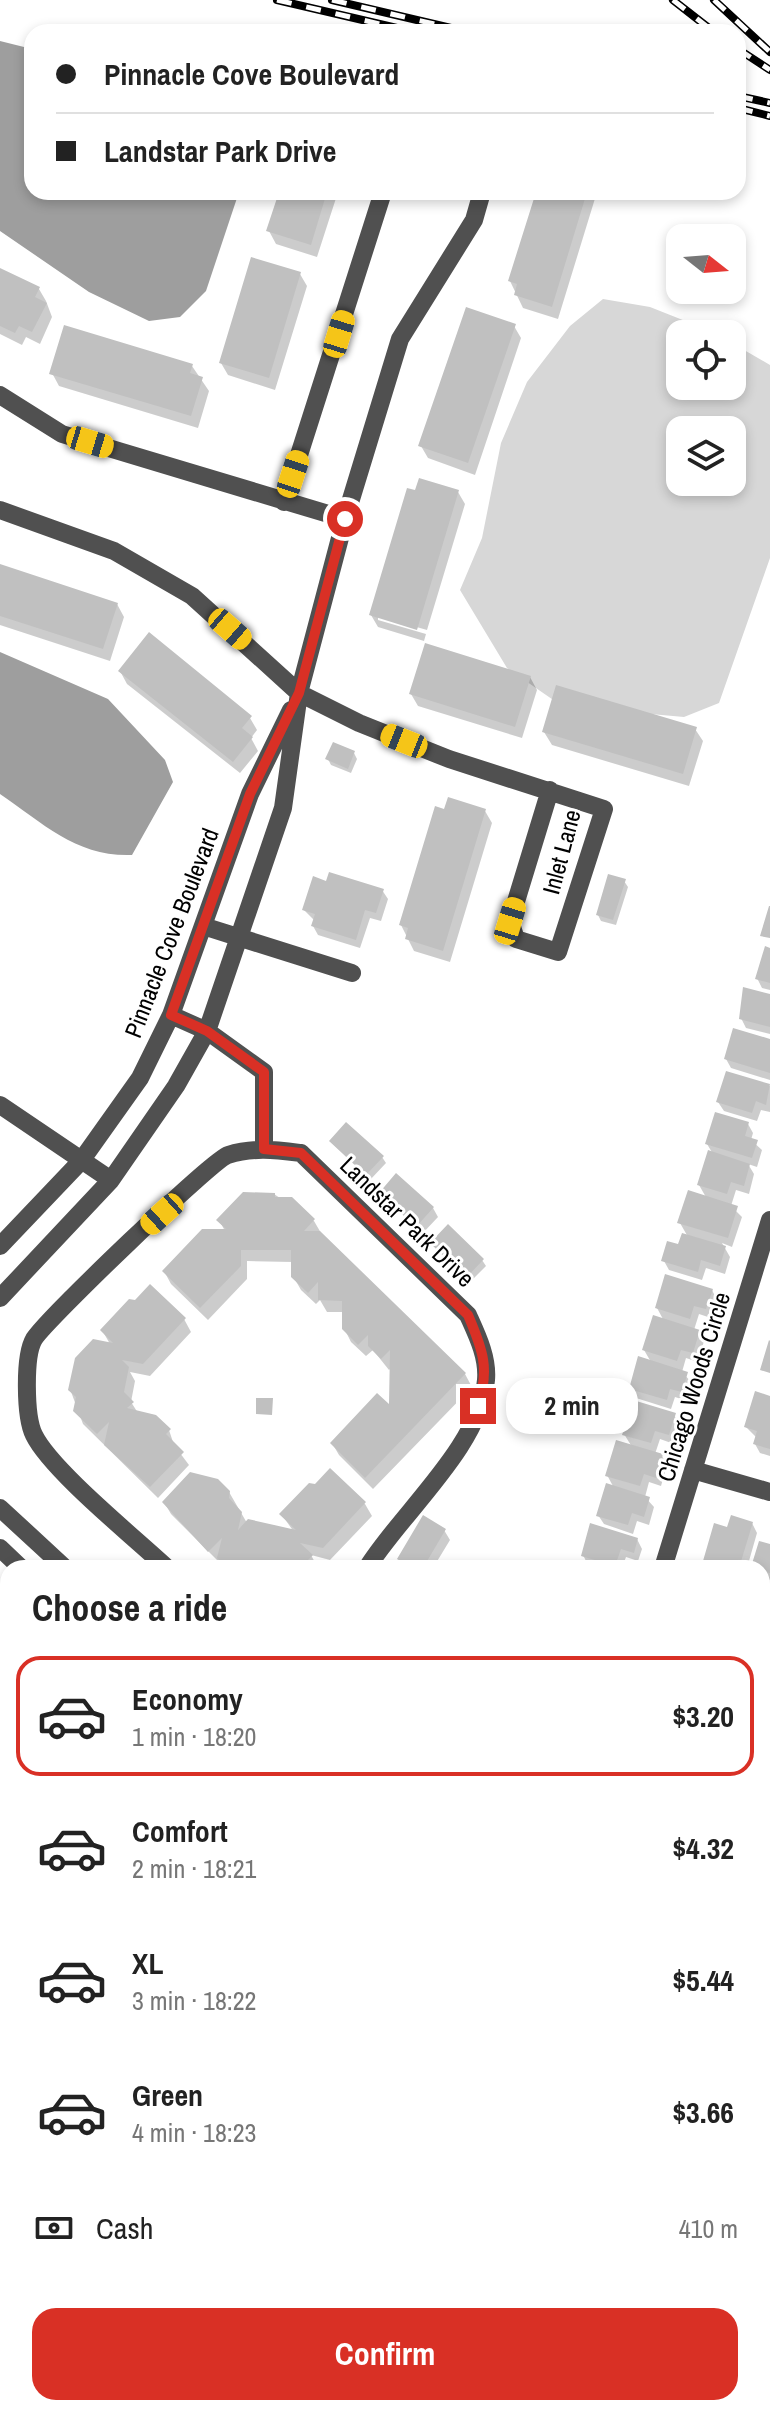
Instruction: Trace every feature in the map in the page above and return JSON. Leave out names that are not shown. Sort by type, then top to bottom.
[{"type":"street","points":[[284,502],[380,200]]},
{"type":"street","name":"Pinnacle Cove Boulevard","points":[[1,1296],[111,1180],[176,1086],[207,1031],[283,808],[299,693],[345,519],[400,339],[474,220],[480,200]]},
{"type":"street","points":[[0,395],[62,434],[345,519]]},
{"type":"street","name":"Inlet Lane","points":[[0,510],[114,551],[192,596],[299,693],[359,723],[449,759],[550,790],[604,809],[558,952],[516,939],[510,921],[550,790]]},
{"type":"street","name":"Pinnacle Cove Boulevard","points":[[0,1246],[81,1161],[140,1078],[171,1015],[250,794],[299,693]]},
{"type":"street","points":[[203,926],[352,973]]},
{"type":"street","points":[[171,1015],[207,1031],[264,1072],[264,1149]]},
{"type":"street","points":[[0,1105],[111,1180]]},
{"type":"street","name":"Landstar Park Drive","points":[[158,1560],[49,1457],[33,1433],[26,1378],[33,1340],[120,1252],[225,1156],[264,1149],[301,1153],[468,1315],[482,1347],[486,1381],[469,1432],[372,1560]]},
{"type":"street","name":"Chicago Woods Circle","points":[[665,1560],[693,1470],[762,1278],[770,1220]]},
{"type":"street","points":[[693,1470],[770,1492]]},
{"type":"street","points":[[0,1508],[56,1560]]},
{"type":"shaded area","points":[[0,41],[24,47],[24,200],[236,200],[206,291],[180,317],[149,321],[89,292],[0,231]]},
{"type":"shaded area","points":[[603,299],[650,307],[683,320],[666,320],[666,400],[746,400],[746,351],[770,365],[770,558],[719,703],[684,717],[562,706],[507,668],[460,590],[482,538],[501,443],[527,382],[570,326]]},
{"type":"shaded area","points":[[0,652],[108,699],[165,760],[173,782],[132,855],[94,851],[78,844],[47,827],[0,794]]},
{"type":"building","points":[[276,200],[325,200],[311,245],[266,231]]},
{"type":"building","points":[[533,200],[585,200],[552,307],[514,295],[517,284],[508,281]]},
{"type":"building","points":[[251,257],[301,272],[269,378],[219,363]]},
{"type":"building","points":[[0,268],[40,287],[35,297],[47,303],[32,332],[19,326],[15,333],[0,326]]},
{"type":"building","points":[[466,307],[516,324],[468,463],[418,446]]},
{"type":"building","points":[[64,325],[193,364],[190,373],[203,377],[191,416],[49,374]]},
{"type":"building","points":[[419,478],[459,490],[417,630],[369,615],[407,488],[415,490]]},
{"type":"building","points":[[0,564],[118,603],[103,649],[0,616]]},
{"type":"building","points":[[149,632],[252,716],[242,728],[253,737],[233,762],[118,671]]},
{"type":"building","points":[[425,643],[531,676],[515,727],[409,694]]},
{"type":"building","points":[[556,685],[697,727],[683,774],[542,732]]},
{"type":"building","points":[[333,742],[355,751],[348,769],[325,759]]},
{"type":"building","points":[[448,797],[486,809],[443,951],[405,939],[408,928],[399,925],[435,806],[444,809]]},
{"type":"building","points":[[329,872],[384,889],[376,913],[365,910],[356,940],[311,926],[315,914],[302,910],[313,876],[326,881]]},
{"type":"building","points":[[608,874],[626,879],[613,920],[596,915]]},
{"type":"building","points":[[770,906],[770,938],[760,936]]},
{"type":"building","points":[[765,946],[770,948],[770,983],[755,979]]},
{"type":"building","points":[[743,987],[770,994],[770,1027],[739,1019]]},
{"type":"building","points":[[733,1028],[770,1039],[770,1073],[724,1059]]},
{"type":"building","points":[[726,1071],[770,1084],[766,1105],[756,1101],[752,1113],[716,1102]]},
{"type":"building","points":[[715,1112],[749,1122],[745,1136],[758,1140],[752,1158],[705,1144]]},
{"type":"building","points":[[346,1122],[384,1156],[366,1175],[329,1141]]},
{"type":"building","points":[[708,1150],[750,1164],[744,1186],[731,1182],[727,1194],[697,1185]]},
{"type":"building","points":[[396,1173],[434,1207],[416,1227],[379,1193]]},
{"type":"building","points":[[688,1190],[738,1206],[728,1238],[677,1223]]},
{"type":"building","points":[[243,1192],[292,1197],[315,1219],[304,1231],[320,1231],[466,1373],[365,1478],[330,1443],[377,1393],[389,1404],[390,1350],[381,1359],[368,1346],[368,1335],[358,1345],[342,1329],[342,1301],[318,1300],[318,1282],[308,1293],[291,1277],[291,1250],[241,1250],[241,1266],[200,1308],[162,1271],[202,1229],[226,1229],[216,1220]]},
{"type":"building","points":[[448,1224],[484,1259],[466,1278],[430,1243]]},
{"type":"building","points":[[682,1233],[726,1246],[720,1266],[701,1260],[698,1272],[661,1261],[667,1241],[678,1244]]},
{"type":"building","points":[[665,1274],[713,1289],[706,1309],[694,1306],[690,1319],[655,1308]]},
{"type":"building","points":[[150,1284],[186,1318],[143,1364],[122,1360],[129,1367],[124,1392],[134,1402],[127,1408],[156,1415],[171,1429],[166,1434],[184,1452],[150,1487],[104,1445],[109,1422],[97,1434],[73,1411],[76,1397],[68,1390],[75,1358],[93,1339],[113,1343],[100,1330],[129,1299],[135,1300]]},
{"type":"building","points":[[653,1315],[700,1330],[693,1353],[681,1350],[677,1361],[642,1350]]},
{"type":"building","points":[[770,1341],[770,1373],[760,1370]]},
{"type":"building","points":[[638,1356],[688,1372],[682,1392],[670,1389],[667,1400],[629,1389]]},
{"type":"building","points":[[755,1391],[770,1396],[770,1449],[753,1444],[757,1431],[744,1427]]},
{"type":"building","points":[[256,1398],[273,1398],[272,1415],[256,1414]]},
{"type":"building","points":[[633,1400],[676,1413],[669,1435],[655,1431],[651,1443],[622,1435]]},
{"type":"building","points":[[616,1440],[663,1454],[656,1478],[644,1474],[640,1486],[605,1476]]},
{"type":"building","points":[[330,1468],[366,1502],[323,1548],[300,1543],[313,1555],[308,1560],[219,1560],[222,1538],[208,1552],[162,1502],[190,1472],[218,1479],[230,1491],[229,1498],[242,1512],[238,1530],[248,1519],[296,1530],[279,1514],[309,1483],[315,1484]]},
{"type":"building","points":[[606,1483],[650,1497],[644,1517],[632,1513],[628,1525],[596,1516]]},
{"type":"building","points":[[423,1515],[446,1529],[428,1560],[397,1559]]},
{"type":"building","points":[[731,1515],[753,1522],[741,1560],[703,1560],[714,1523],[727,1527]]},
{"type":"building","points":[[590,1523],[638,1538],[634,1553],[621,1549],[617,1560],[595,1560],[581,1556]]},
{"type":"building","points":[[759,1541],[770,1544],[770,1560],[753,1560]]},
{"type":"railway","points":[[277,0],[380,24]]},
{"type":"railway","points":[[332,0],[434,24]]},
{"type":"railway","points":[[673,0],[704,24]]},
{"type":"railway","points":[[714,0],[740,24]]},
{"type":"railway","points":[[746,30],[770,52]]},
{"type":"railway","points":[[746,54],[770,70]]},
{"type":"railway","points":[[746,98],[770,103]]},
{"type":"railway","points":[[746,110],[770,116]]},
{"type":"route","points":[[345,519],[299,693],[250,794],[171,1015],[207,1031],[264,1072],[264,1149],[301,1153],[468,1315],[482,1347],[486,1381],[478,1406]]}]
